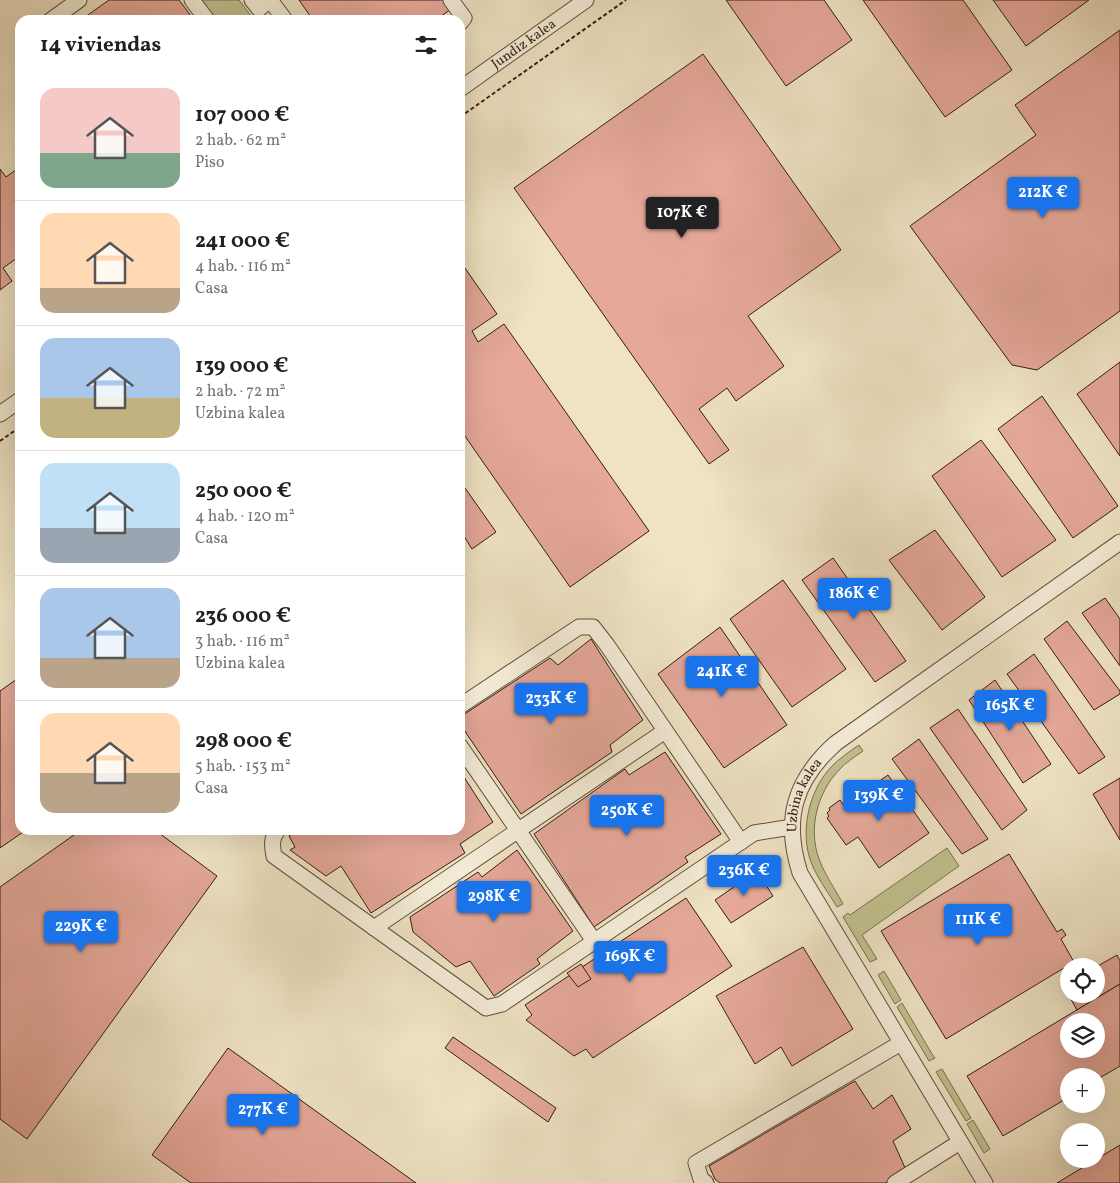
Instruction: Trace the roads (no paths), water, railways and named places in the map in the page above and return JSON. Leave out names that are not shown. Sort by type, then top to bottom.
[{"type":"street","points":[[58,15],[79,0]]},
{"type":"street","points":[[192,0],[203,15]]},
{"type":"street","points":[[252,0],[259,9],[269,0],[281,15]]},
{"type":"street","points":[[451,0],[462,15]]},
{"type":"street","name":"Jundiz kalea","points":[[465,86],[585,0]]},
{"type":"street","points":[[0,414],[15,404]]},
{"type":"street","name":"Uzbina kalea","points":[[984,1183],[800,873],[792,827],[794,809],[799,792],[813,766],[836,743],[1120,542]]},
{"type":"street","points":[[465,703],[578,627],[593,627],[741,842]]},
{"type":"street","points":[[374,928],[665,730]]},
{"type":"street","points":[[465,753],[594,941]]},
{"type":"street","points":[[275,835],[272,844],[274,856],[486,1008],[502,1004],[754,833],[792,827]]},
{"type":"street","points":[[706,1183],[701,1179],[696,1163],[901,1043]]},
{"type":"street","points":[[895,1183],[960,1142]]}]
